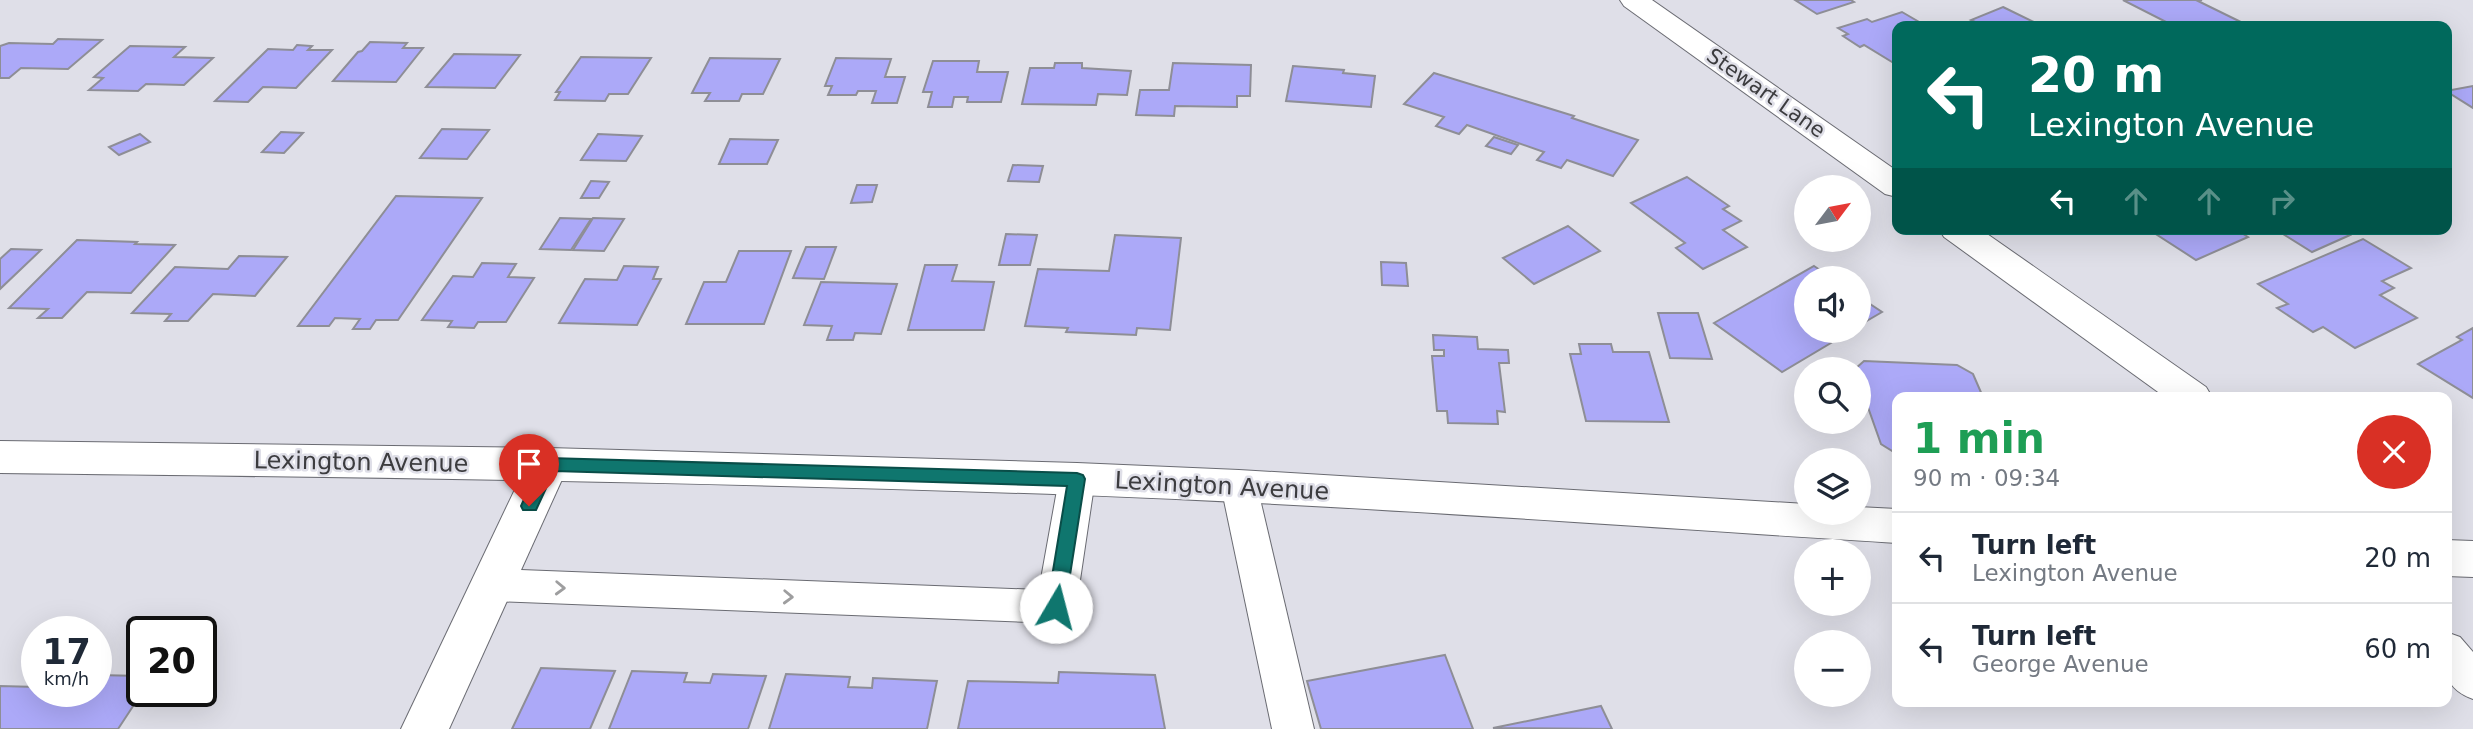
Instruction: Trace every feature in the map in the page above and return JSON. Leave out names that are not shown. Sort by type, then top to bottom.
[{"type":"main road","name":"Stewart Lane","points":[[1634,0],[1892,183]]},
{"type":"main road","points":[[1964,235],[2185,392]]},
{"type":"main road","name":"Lexington Avenue","points":[[0,457],[548,464],[1077,479],[1239,486],[1892,526]]},
{"type":"main road","points":[[425,729],[548,464]]},
{"type":"main road","points":[[2452,558],[2473,559]]},
{"type":"lane","points":[[492,585],[1056,607],[1077,479]]},
{"type":"lane","points":[[1239,486],[1293,729]]},
{"type":"lane","points":[[2452,656],[2473,681]]},
{"type":"building","points":[[1795,0],[1851,0],[1854,2],[1817,14]]},
{"type":"building","points":[[2123,0],[2202,0],[2198,1],[2239,21],[2164,21]]},
{"type":"building","points":[[2003,7],[2032,21],[1973,21],[1971,20]]},
{"type":"building","points":[[1902,12],[1917,21],[1892,21],[1892,62],[1864,45],[1860,47],[1843,36],[1848,34],[1838,28],[1867,19],[1872,22]]},
{"type":"building","points":[[58,39],[102,40],[68,69],[21,68],[9,78],[0,78],[0,46],[9,43],[53,44]]},
{"type":"building","points":[[370,42],[407,43],[403,48],[423,48],[396,82],[333,81],[358,52]]},
{"type":"building","points":[[297,45],[312,46],[308,50],[332,50],[296,88],[263,87],[248,102],[215,101],[268,49],[293,50]]},
{"type":"building","points":[[130,46],[185,47],[174,57],[213,58],[184,85],[146,84],[138,91],[89,90],[103,78],[94,77]]},
{"type":"building","points":[[454,54],[520,55],[495,88],[426,87]]},
{"type":"building","points":[[581,57],[651,58],[628,94],[609,94],[605,101],[555,100],[560,92],[556,92]]},
{"type":"building","points":[[710,58],[780,59],[763,94],[742,94],[739,101],[705,101],[710,93],[692,93]]},
{"type":"building","points":[[836,58],[891,59],[885,77],[905,77],[897,103],[872,103],[876,91],[858,91],[856,95],[828,95],[832,86],[825,86]]},
{"type":"building","points":[[933,61],[979,61],[977,72],[1008,72],[1001,102],[967,102],[968,97],[954,97],[952,107],[928,107],[932,92],[923,92]]},
{"type":"building","points":[[1055,63],[1082,63],[1082,68],[1131,71],[1127,95],[1098,94],[1096,105],[1022,104],[1030,68],[1054,68]]},
{"type":"building","points":[[1173,63],[1251,65],[1250,96],[1237,96],[1237,107],[1175,106],[1174,116],[1136,115],[1140,90],[1169,90]]},
{"type":"building","points":[[1293,66],[1344,70],[1343,73],[1375,76],[1371,107],[1286,101]]},
{"type":"building","points":[[1434,73],[1574,116],[1572,118],[1638,140],[1613,176],[1567,160],[1561,168],[1537,160],[1544,152],[1467,125],[1459,134],[1436,126],[1444,117],[1404,104]]},
{"type":"building","points":[[2473,86],[2473,108],[2452,95],[2452,90]]},
{"type":"building","points":[[442,129],[489,130],[467,159],[420,158]]},
{"type":"building","points":[[281,132],[303,133],[284,153],[262,152]]},
{"type":"building","points":[[140,134],[150,142],[119,155],[109,147]]},
{"type":"building","points":[[598,134],[642,136],[626,161],[581,160]]},
{"type":"building","points":[[1494,137],[1518,145],[1511,154],[1486,146]]},
{"type":"building","points":[[730,139],[778,140],[767,164],[719,164]]},
{"type":"building","points":[[1013,165],[1043,166],[1039,182],[1008,181]]},
{"type":"building","points":[[1687,177],[1729,206],[1723,209],[1741,221],[1723,230],[1747,247],[1703,269],[1676,248],[1685,243],[1631,203]]},
{"type":"building","points":[[591,181],[609,182],[599,198],[581,198]]},
{"type":"building","points":[[857,185],[877,185],[872,202],[851,203]]},
{"type":"building","points":[[396,196],[482,198],[398,320],[376,320],[370,329],[353,329],[360,319],[335,318],[329,326],[298,326]]},
{"type":"building","points":[[560,218],[591,219],[571,250],[540,249]]},
{"type":"building","points":[[593,218],[624,219],[604,251],[573,250]]},
{"type":"building","points":[[1568,226],[1600,251],[1534,284],[1503,258]]},
{"type":"building","points":[[1006,234],[1037,235],[1030,265],[999,265]]},
{"type":"building","points":[[1115,235],[1181,238],[1170,330],[1137,328],[1136,335],[1066,332],[1068,328],[1025,326],[1038,269],[1109,271]]},
{"type":"building","points":[[2157,235],[2248,237],[2196,260]]},
{"type":"building","points":[[2285,235],[2350,235],[2312,252]]},
{"type":"building","points":[[2363,239],[2411,268],[2382,281],[2394,288],[2380,295],[2417,318],[2355,348],[2323,327],[2313,332],[2277,308],[2288,304],[2258,284]]},
{"type":"building","points":[[77,240],[175,245],[131,293],[87,292],[62,318],[38,318],[48,309],[9,308]]},
{"type":"building","points":[[806,247],[836,247],[824,279],[793,278]]},
{"type":"building","points":[[11,249],[41,250],[0,289],[0,259]]},
{"type":"building","points":[[739,251],[791,251],[764,324],[686,324],[704,282],[726,282]]},
{"type":"building","points":[[239,256],[287,257],[255,296],[213,294],[188,321],[165,321],[171,314],[132,313],[175,267],[228,269]]},
{"type":"building","points":[[1381,262],[1406,263],[1408,286],[1382,285]]},
{"type":"building","points":[[482,263],[516,264],[508,277],[534,278],[506,322],[478,322],[474,328],[448,327],[452,321],[422,320],[453,276],[473,277]]},
{"type":"building","points":[[925,265],[957,265],[952,281],[994,282],[984,330],[908,330]]},
{"type":"building","points":[[624,266],[658,267],[653,279],[661,279],[637,325],[559,323],[585,279],[617,280]]},
{"type":"building","points":[[1794,277],[1794,343],[1831,343],[1807,357],[1794,357],[1794,365],[1782,372],[1714,323]]},
{"type":"building","points":[[821,282],[897,284],[881,334],[855,333],[853,340],[827,340],[832,326],[804,325]]},
{"type":"building","points":[[1871,305],[1882,312],[1871,318]]},
{"type":"building","points":[[1658,313],[1698,313],[1712,359],[1670,358]]},
{"type":"building","points":[[2473,328],[2473,398],[2418,364],[2462,340],[2457,337]]},
{"type":"building","points":[[1433,335],[1477,337],[1478,349],[1508,350],[1509,363],[1499,363],[1505,412],[1497,411],[1498,424],[1448,423],[1447,411],[1437,411],[1432,356],[1444,356],[1444,350],[1434,350]]},
{"type":"building","points":[[1579,344],[1611,344],[1613,352],[1649,352],[1669,422],[1586,421],[1570,354],[1581,354]]},
{"type":"building","points":[[1871,361],[1957,365],[1973,374],[1981,392],[1892,392],[1892,451],[1881,444],[1871,416]]},
{"type":"building","points":[[1445,655],[1473,729],[1321,729],[1307,681]]},
{"type":"building","points":[[541,668],[615,671],[590,729],[512,729]]},
{"type":"building","points":[[632,671],[687,673],[684,682],[710,683],[713,674],[766,676],[748,729],[609,729]]},
{"type":"building","points":[[1059,672],[1155,675],[1165,729],[958,729],[968,681],[1058,683]]},
{"type":"building","points":[[786,674],[850,677],[848,687],[872,688],[873,678],[937,681],[927,729],[769,729]]},
{"type":"building","points":[[112,675],[126,676],[126,707],[132,707],[118,729],[0,729],[0,686],[21,687],[21,707],[112,707]]},
{"type":"building","points":[[1601,706],[1612,729],[1493,728]]},
{"type":"route","points":[[529,506],[548,464],[1077,479],[1056,607]]}]
